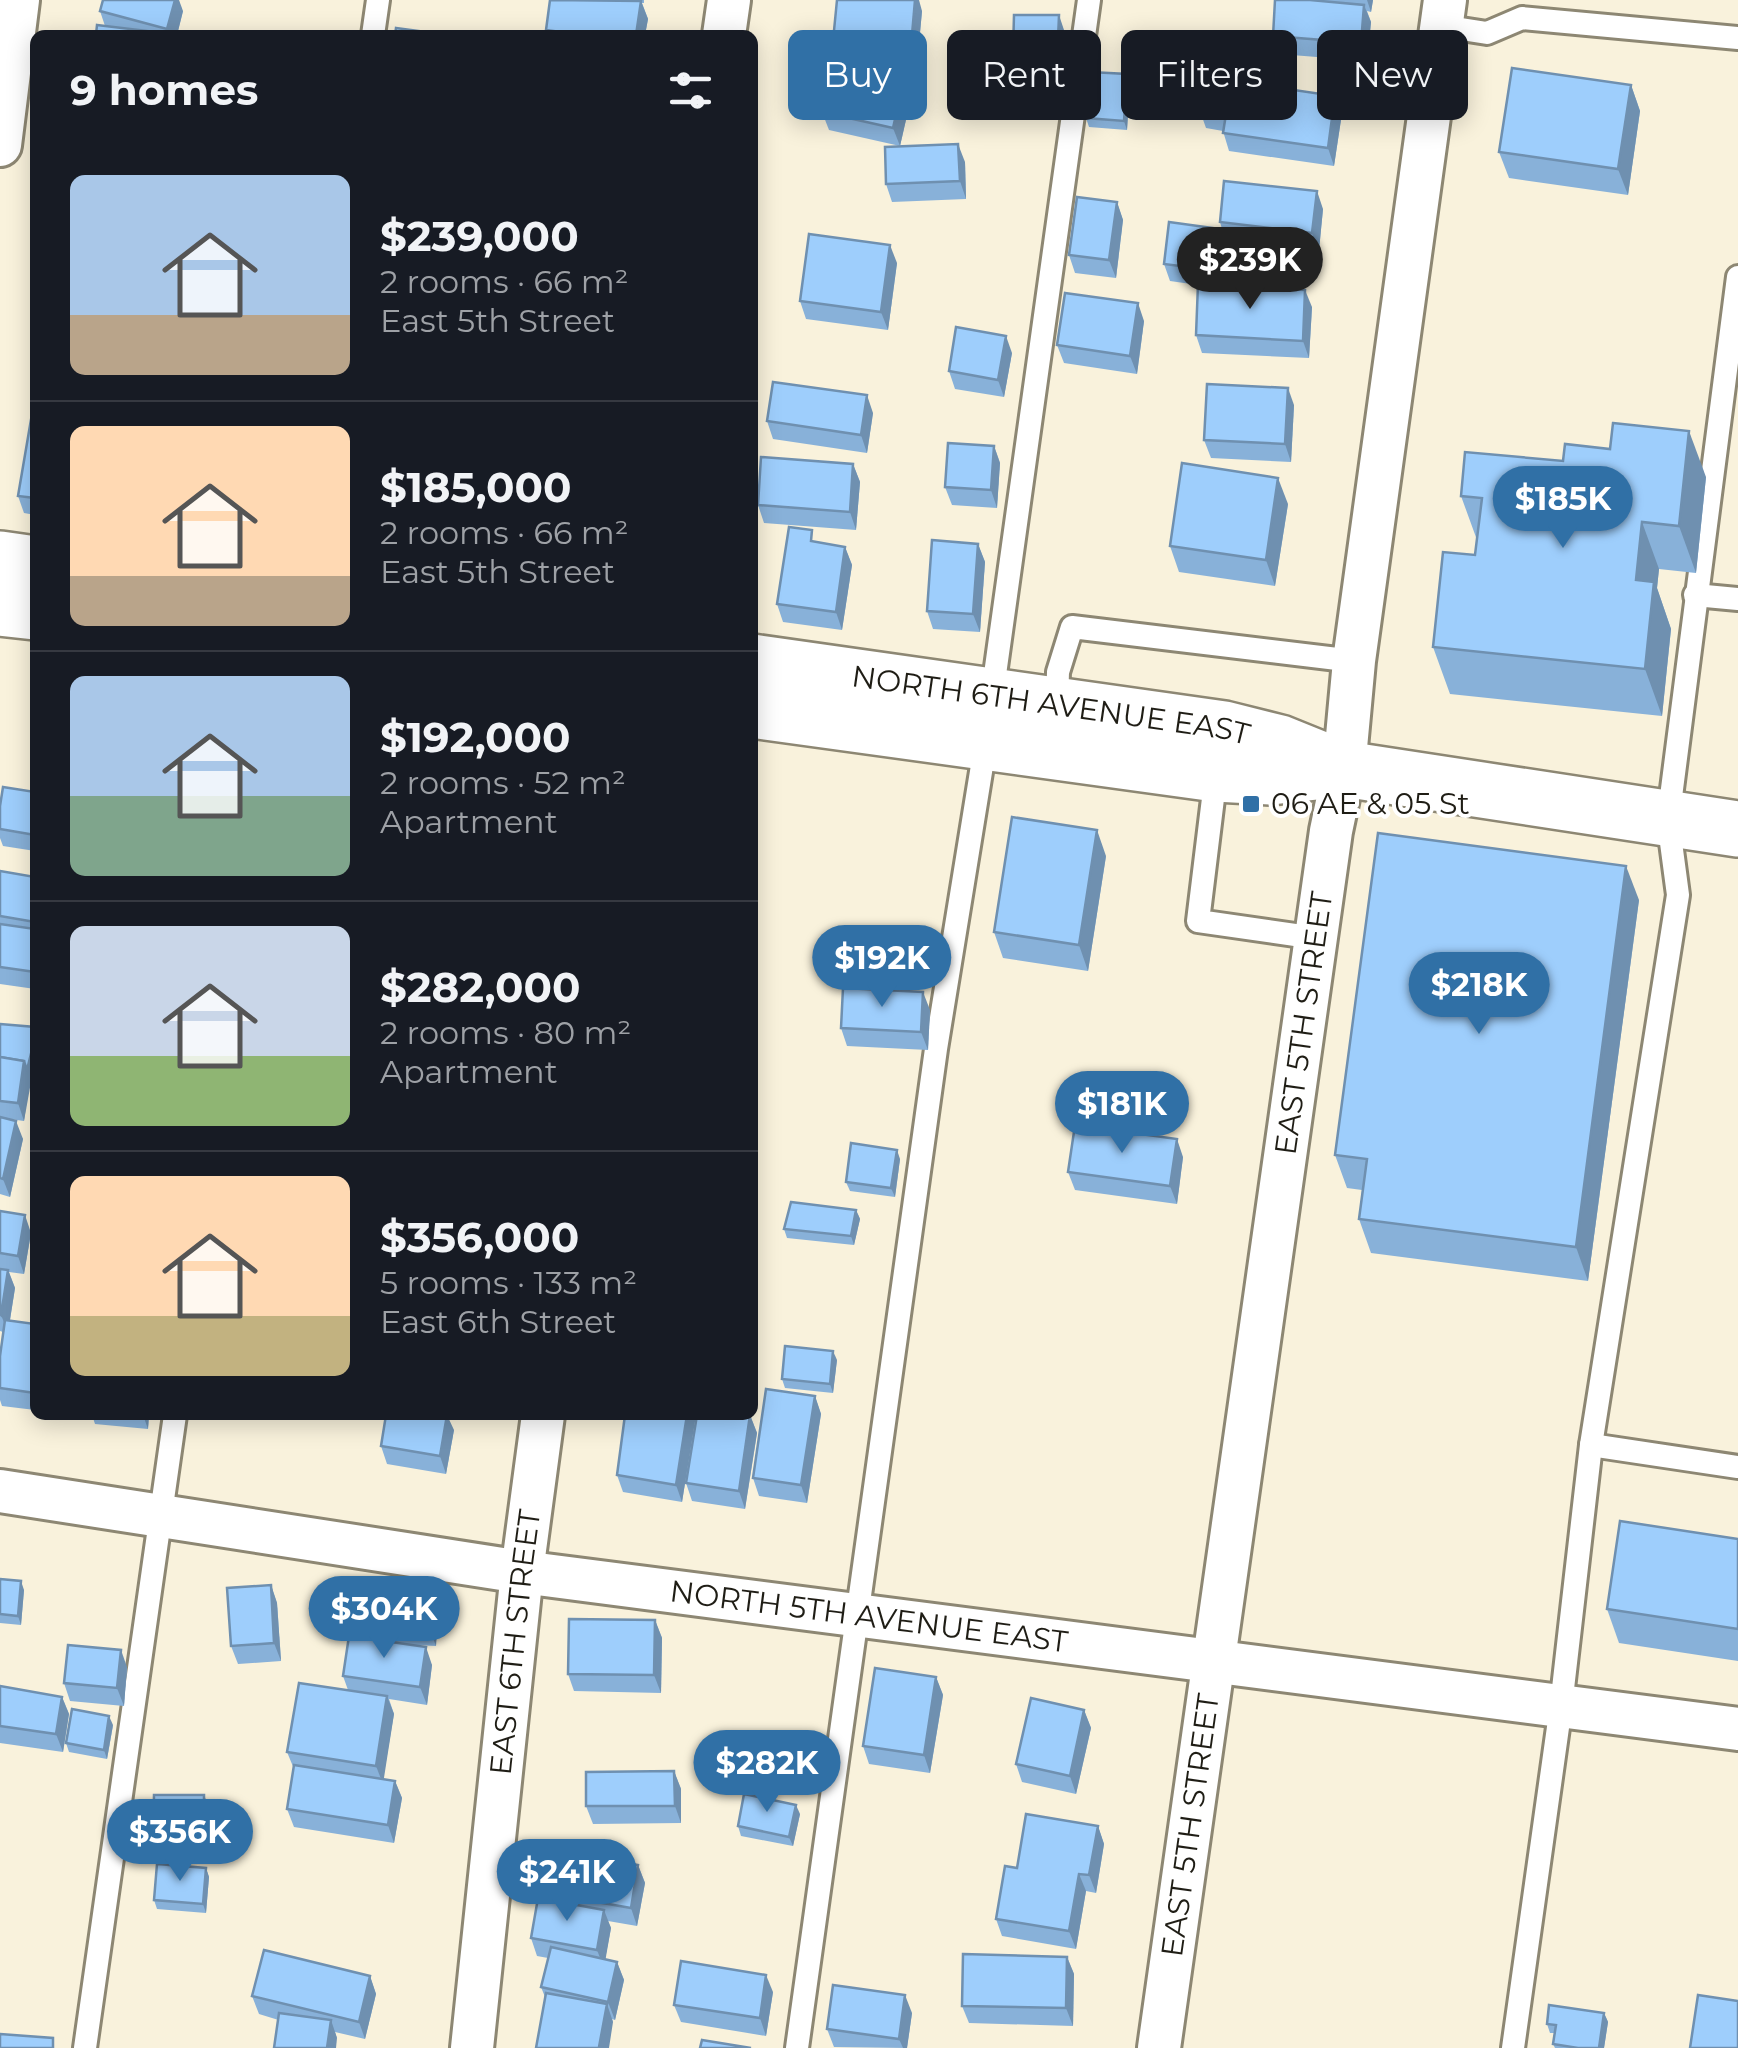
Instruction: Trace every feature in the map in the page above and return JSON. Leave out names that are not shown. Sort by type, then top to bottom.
[{"type":"main road","points":[[0,560],[30,563]]},
{"type":"main road","points":[[0,608],[30,611]]},
{"type":"main road","name":"NORTH 6TH AVENUE EAST","points":[[758,663],[1216,774],[1272,776],[1344,769]]},
{"type":"main road","name":"NORTH 6TH AVENUE EAST","points":[[758,710],[989,718],[1057,703],[1224,729],[1280,743],[1344,769],[1738,829]]},
{"type":"street","points":[[0,144],[18,0]]},
{"type":"street","points":[[725,30],[729,0]]},
{"type":"street","name":"EAST 5TH STREET","points":[[1159,2048],[1331,831],[1344,769],[1354,661],[1444,13]]},
{"type":"street","name":"EAST 6TH STREET","points":[[472,2048],[522,1572],[542,1420]]},
{"type":"street","name":"NORTH 5TH AVENUE EAST","points":[[0,1491],[522,1572],[1738,1729]]},
{"type":"lane","points":[[374,30],[378,0]]},
{"type":"lane","points":[[796,2048],[1089,0]]},
{"type":"lane","points":[[1444,13],[1488,33],[1522,18],[1738,38]]},
{"type":"lane","points":[[1513,2048],[1561,1706],[1592,1445],[1678,896],[1668,820],[1738,278]]},
{"type":"lane","points":[[1695,595],[1738,599]]},
{"type":"lane","points":[[1057,703],[1058,672],[1072,627],[1354,661]]},
{"type":"lane","points":[[1216,774],[1198,921],[1316,938]]},
{"type":"lane","points":[[86,2048],[174,1420]]},
{"type":"lane","points":[[1592,1445],[1738,1467]]},
{"type":"building","points":[[103,0],[175,0],[167,29],[100,11]]},
{"type":"building","points":[[550,0],[641,1],[637,30],[546,30]]},
{"type":"building","points":[[837,0],[915,0],[912,30],[834,30]]},
{"type":"building","points":[[1275,0],[1364,5],[1362,30],[1317,30],[1317,40],[1297,38],[1297,30],[1273,30]]},
{"type":"building","points":[[1014,15],[1059,15],[1058,30],[1014,30]]},
{"type":"building","points":[[97,25],[138,30],[96,30]]},
{"type":"building","points":[[1512,68],[1631,85],[1618,169],[1499,152]]},
{"type":"building","points":[[1101,73],[1121,74],[1124,121],[1101,119]]},
{"type":"building","points":[[1297,90],[1317,93],[1317,120],[1332,120],[1328,148],[1223,133],[1225,120],[1297,120]]},
{"type":"building","points":[[858,120],[895,120],[893,128]]},
{"type":"building","points":[[958,144],[960,181],[886,184],[885,147]]},
{"type":"building","points":[[1224,181],[1317,191],[1312,233],[1220,222]]},
{"type":"building","points":[[1077,197],[1117,202],[1109,260],[1069,255]]},
{"type":"building","points":[[1169,222],[1264,235],[1258,276],[1164,264]]},
{"type":"building","points":[[809,234],[890,245],[881,312],[800,301]]},
{"type":"building","points":[[1198,284],[1305,290],[1303,341],[1196,335]]},
{"type":"building","points":[[1065,293],[1138,303],[1130,356],[1057,345]]},
{"type":"building","points":[[956,327],[1006,336],[998,380],[949,371]]},
{"type":"building","points":[[773,382],[867,395],[861,435],[767,421]]},
{"type":"building","points":[[1207,384],[1288,388],[1285,444],[1204,440]]},
{"type":"building","points":[[1613,423],[1689,431],[1679,526],[1642,522],[1636,580],[1654,582],[1645,669],[1433,647],[1443,552],[1475,555],[1482,498],[1461,496],[1465,452],[1563,461],[1565,444],[1610,449]]},
{"type":"building","points":[[30,426],[30,497],[18,496]]},
{"type":"building","points":[[948,443],[994,446],[991,490],[945,487]]},
{"type":"building","points":[[761,457],[853,464],[850,512],[758,505]]},
{"type":"building","points":[[1182,463],[1278,478],[1266,560],[1170,546]]},
{"type":"building","points":[[789,527],[812,530],[811,541],[845,547],[836,612],[777,604]]},
{"type":"building","points":[[932,540],[978,544],[973,614],[927,611]]},
{"type":"building","points":[[3,787],[30,791],[30,834],[0,829]]},
{"type":"building","points":[[1012,817],[1097,830],[1079,945],[994,932]]},
{"type":"building","points":[[1378,833],[1626,866],[1576,1247],[1359,1219],[1367,1159],[1335,1155]]},
{"type":"building","points":[[0,871],[30,876],[30,921],[0,916]]},
{"type":"building","points":[[0,924],[30,928],[30,971],[0,967]]},
{"type":"building","points":[[843,988],[923,992],[921,1032],[841,1028]]},
{"type":"building","points":[[0,1024],[30,1027],[27,1070],[24,1061],[0,1057]]},
{"type":"building","points":[[0,1057],[24,1061],[18,1103],[0,1101]]},
{"type":"building","points":[[0,1117],[16,1121],[3,1179],[0,1178]]},
{"type":"building","points":[[1075,1125],[1177,1139],[1170,1186],[1068,1172]]},
{"type":"building","points":[[851,1143],[897,1150],[891,1188],[846,1182]]},
{"type":"building","points":[[791,1202],[856,1210],[851,1236],[784,1229]]},
{"type":"building","points":[[0,1211],[25,1215],[18,1256],[0,1253]]},
{"type":"building","points":[[0,1269],[8,1270],[1,1315],[0,1314]]},
{"type":"building","points":[[5,1320],[30,1323],[30,1392],[0,1388]]},
{"type":"building","points":[[785,1346],[833,1351],[830,1384],[782,1379]]},
{"type":"building","points":[[766,1389],[815,1396],[801,1485],[753,1478]]},
{"type":"building","points":[[385,1420],[446,1420],[440,1456],[381,1446]]},
{"type":"building","points":[[624,1420],[686,1420],[676,1485],[617,1475]]},
{"type":"building","points":[[696,1420],[749,1420],[739,1491],[686,1483]]},
{"type":"building","points":[[1620,1521],[1738,1539],[1738,1629],[1607,1609]]},
{"type":"building","points":[[0,1579],[21,1581],[18,1616],[0,1614]]},
{"type":"building","points":[[352,1584],[431,1588],[429,1628],[350,1625]]},
{"type":"building","points":[[271,1585],[274,1643],[231,1646],[227,1588]]},
{"type":"building","points":[[569,1619],[655,1620],[654,1675],[568,1674]]},
{"type":"building","points":[[349,1636],[426,1647],[420,1687],[343,1676]]},
{"type":"building","points":[[68,1645],[121,1650],[117,1688],[64,1683]]},
{"type":"building","points":[[875,1668],[936,1677],[924,1755],[863,1746]]},
{"type":"building","points":[[299,1683],[387,1696],[376,1766],[287,1752]]},
{"type":"building","points":[[0,1686],[62,1697],[56,1734],[0,1726]]},
{"type":"building","points":[[1031,1698],[1084,1710],[1070,1776],[1016,1764]]},
{"type":"building","points":[[72,1709],[109,1716],[104,1750],[66,1743]]},
{"type":"building","points":[[294,1765],[395,1781],[388,1825],[287,1809]]},
{"type":"building","points":[[674,1771],[675,1806],[586,1806],[586,1772]]},
{"type":"building","points":[[744,1794],[796,1805],[789,1837],[738,1826]]},
{"type":"building","points":[[154,1795],[204,1795],[204,1845],[153,1844]]},
{"type":"building","points":[[1026,1814],[1098,1826],[1089,1875],[1079,1874],[1069,1931],[996,1919],[1005,1866],[1017,1868]]},
{"type":"building","points":[[565,1852],[638,1865],[631,1908],[557,1895]]},
{"type":"building","points":[[157,1864],[206,1868],[203,1904],[154,1900]]},
{"type":"building","points":[[538,1898],[604,1910],[597,1950],[531,1938]]},
{"type":"building","points":[[551,1947],[617,1962],[608,2002],[541,1987]]},
{"type":"building","points":[[264,1950],[370,1976],[359,2022],[252,1996]]},
{"type":"building","points":[[963,1954],[1067,1957],[1066,2008],[962,2006]]},
{"type":"building","points":[[681,1961],[766,1975],[760,2018],[674,2005]]},
{"type":"building","points":[[833,1985],[905,1995],[899,2039],[827,2029]]},
{"type":"building","points":[[546,1993],[607,2004],[599,2047],[605,2048],[536,2048]]},
{"type":"building","points":[[1698,1995],[1738,2001],[1738,2048],[1690,2048]]},
{"type":"building","points":[[1549,2005],[1604,2013],[1599,2048],[1553,2044],[1556,2025],[1547,2024]]},
{"type":"building","points":[[279,2013],[331,2020],[327,2048],[274,2048]]},
{"type":"building","points":[[0,2034],[53,2038],[53,2048],[0,2048]]},
{"type":"building","points":[[702,2040],[751,2048],[700,2048]]},
{"type":"place","name":"06 AE & 05 St","points":[[1251,804]]}]
